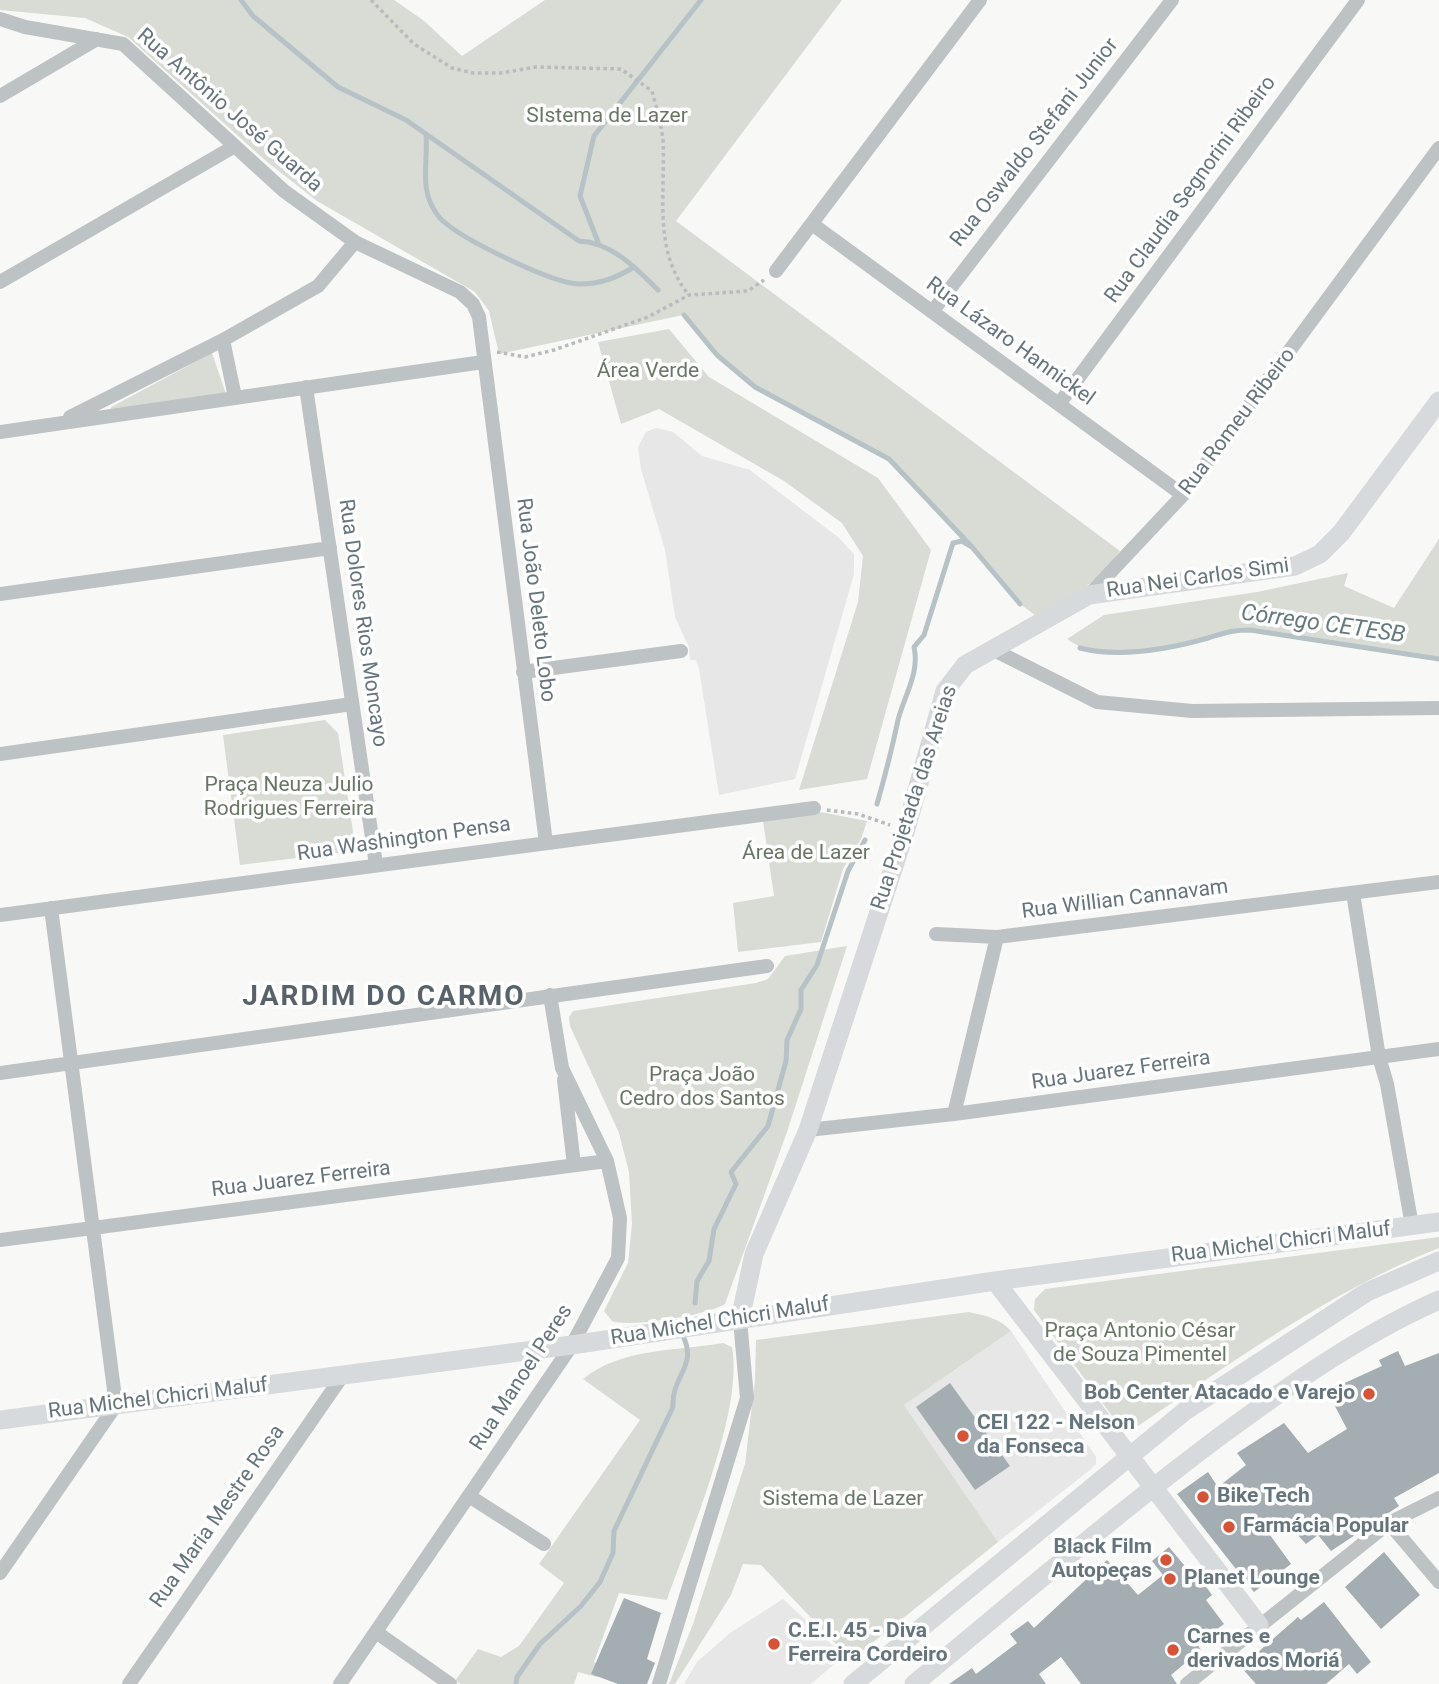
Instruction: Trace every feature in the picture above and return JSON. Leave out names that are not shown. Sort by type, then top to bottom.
[{"type":"street","points":[[776,271],[980,0]]},
{"type":"street","name":"Rua Oswaldo Stefani Junior","points":[[932,312],[1172,0]]},
{"type":"street","name":"Rua Claudia Segnorini Ribeiro","points":[[1059,404],[1357,0]]},
{"type":"street","name":"Rua Antônio José Guarda","points":[[0,19],[25,27],[123,44],[284,191],[355,242],[460,292],[473,304],[479,317],[482,362]]},
{"type":"street","points":[[0,96],[97,40]]},
{"type":"street","points":[[0,282],[235,146]]},
{"type":"street","name":"Rua Romeu Ribeiro","points":[[992,649],[1084,598],[1183,495],[1439,148]]},
{"type":"street","name":"Rua Lázaro Hannickel","points":[[812,224],[1183,495]]},
{"type":"street","points":[[59,423],[223,340],[318,286],[355,242]]},
{"type":"street","points":[[223,340],[235,397]]},
{"type":"street","points":[[0,432],[482,362]]},
{"type":"street","name":"Rua João Deleto Lobo","points":[[482,362],[546,843]]},
{"type":"street","name":"Rua Dolores Rios Moncayo","points":[[306,387],[376,866]]},
{"type":"street","name":"Rua Nei Carlos Simi","points":[[1084,598],[1296,566],[1320,554],[1341,533],[1439,401]]},
{"type":"street","points":[[0,594],[330,548]]},
{"type":"street","points":[[992,649],[1097,702],[1192,711],[1439,708]]},
{"type":"street","name":"Rua Projetada das Areias","points":[[740,1320],[754,1254],[807,1130],[906,829],[945,691],[965,666],[992,649]]},
{"type":"street","points":[[523,672],[681,651]]},
{"type":"street","points":[[0,754],[352,704]]},
{"type":"street","name":"Rua Washington Pensa","points":[[0,915],[814,808]]},
{"type":"street","name":"Rua Willian Cannavam","points":[[954,1114],[997,937],[1439,882]]},
{"type":"street","points":[[1353,892],[1379,1057],[1387,1084],[1412,1226]]},
{"type":"street","points":[[0,1573],[116,1405],[51,908]]},
{"type":"street","points":[[936,934],[997,937]]},
{"type":"street","points":[[0,1073],[767,966]]},
{"type":"street","name":"Rua Manoel Peres","points":[[550,995],[574,1166]]},
{"type":"street","name":"Rua Juarez Ferreira","points":[[807,1130],[954,1114],[1439,1049]]},
{"type":"street","name":"Rua Manoel Peres","points":[[340,1684],[572,1345],[618,1258],[620,1218],[607,1161],[562,1068]]},
{"type":"street","name":"Rua Juarez Ferreira","points":[[0,1241],[607,1161]]},
{"type":"street","name":"Rua Michel Chicri Maluf","points":[[0,1420],[572,1345],[995,1281],[1439,1222]]},
{"type":"street","points":[[853,1684],[1129,1455],[1196,1404],[1367,1292],[1439,1261]]},
{"type":"street","points":[[995,1281],[1259,1625]]},
{"type":"street","points":[[914,1684],[1153,1486],[1290,1384],[1404,1316],[1439,1300]]},
{"type":"street","points":[[659,1684],[747,1398],[740,1320]]},
{"type":"street","name":"Rua Maria Mestre Rosa","points":[[129,1684],[343,1375]]},
{"type":"street","points":[[469,1496],[544,1544]]},
{"type":"street","points":[[1187,1684],[1389,1522],[1439,1498]]},
{"type":"street","points":[[1389,1522],[1439,1582]]},
{"type":"street","points":[[376,1632],[450,1684]]},
{"type":"path","points":[[371,0],[414,44],[452,68],[473,73],[501,73],[536,67],[621,69],[652,91],[663,138],[665,246],[675,278],[689,295]]},
{"type":"path","points":[[480,336],[498,352],[525,357],[554,350],[648,317],[689,295],[748,291],[776,271]]},
{"type":"path","points":[[814,808],[858,814],[887,825]]},
{"type":"shaded area","points":[[656,428],[673,432],[702,456],[750,470],[839,538],[854,554],[854,574],[795,779],[719,795],[699,669],[696,660],[690,660],[689,647],[675,617],[665,550],[641,469],[638,447],[646,432]]},
{"type":"shaded area","points":[[1011,1331],[1096,1457],[1096,1464],[998,1542],[904,1405]]},
{"type":"shaded area","name":"C.E.I. 45 - Diva Ferreira Cordeiro","points":[[783,1599],[844,1656],[811,1684],[684,1684],[697,1662],[730,1633]]},
{"type":"green space","name":"SIstema de Lazer","points":[[0,0],[394,0],[423,20],[462,56],[545,0],[842,0],[676,221],[1120,551],[1093,581],[1039,618],[1020,604],[889,459],[755,387],[717,355],[683,315],[499,354],[489,311],[475,292],[317,201],[266,161],[128,37],[85,18],[0,10]]},
{"type":"green space","name":"Área Verde","points":[[669,329],[709,377],[878,478],[931,550],[867,779],[799,790],[858,602],[863,556],[842,523],[784,481],[659,409],[621,424],[598,342]]},
{"type":"green space","points":[[212,353],[226,394],[111,414],[111,407]]},
{"type":"green space","points":[[1439,539],[1439,659],[1250,630],[1133,652],[1109,653],[1087,649],[1067,639],[1104,615],[1257,592],[1348,573],[1344,586],[1394,608]]},
{"type":"green space","name":"Praça Neuza Julio Rodrigues Ferreira","points":[[325,720],[338,733],[353,832],[350,842],[337,853],[240,865],[223,735]]},
{"type":"green space","name":"Área de Lazer","points":[[820,812],[867,821],[861,839],[843,869],[821,942],[738,952],[733,903],[774,896],[763,821]]},
{"type":"green space","name":"Praça João Cedro dos Santos","points":[[847,946],[787,1132],[725,1304],[669,1319],[635,1323],[612,1321],[604,1311],[628,1263],[632,1224],[629,1172],[619,1133],[570,1026],[569,1017],[573,1011],[756,983],[768,979],[785,956]]},
{"type":"green space","name":"Praça Antonio César de Souza Pimentel","points":[[1439,1237],[1439,1248],[1399,1265],[1322,1306],[1247,1352],[1138,1426],[1125,1427],[1112,1416],[1034,1310],[1035,1299],[1045,1289]]},
{"type":"green space","name":"Sistema de Lazer","points":[[969,1312],[997,1320],[1011,1331],[904,1405],[998,1542],[851,1660],[761,1565],[743,1564],[731,1595],[675,1684],[669,1684],[693,1624],[745,1464],[755,1380],[756,1340]]},
{"type":"green space","name":"Sistema de Lazer","points":[[723,1343],[732,1347],[734,1373],[723,1438],[667,1600],[619,1593],[594,1662],[602,1667],[597,1677],[578,1672],[574,1684],[461,1684],[455,1681],[478,1649],[501,1657],[519,1646],[564,1583],[539,1564],[640,1420],[583,1379],[614,1361],[632,1356]]},
{"type":"building","points":[[1398,1351],[1405,1366],[1439,1353],[1439,1473],[1394,1498],[1399,1506],[1331,1551],[1318,1535],[1306,1544],[1286,1522],[1270,1535],[1291,1564],[1254,1592],[1177,1494],[1208,1472],[1218,1487],[1246,1465],[1237,1453],[1284,1423],[1308,1453],[1347,1429],[1327,1391],[1382,1366],[1379,1360]]},
{"type":"building","name":"CEI 122 - Nelson da Fonseca","points":[[950,1383],[1010,1466],[975,1490],[916,1407]]},
{"type":"building","points":[[1169,1547],[1212,1595],[1206,1600],[1224,1624],[1197,1644],[1201,1650],[1171,1675],[1177,1684],[1081,1684],[1061,1657],[1039,1674],[1046,1684],[949,1684],[972,1668],[976,1674],[1017,1643],[1010,1634],[1028,1621],[1034,1628],[1107,1560],[1138,1595],[1163,1575],[1152,1561]]},
{"type":"building","points":[[1384,1552],[1420,1595],[1381,1629],[1345,1587]]},
{"type":"building","points":[[624,1598],[661,1613],[647,1659],[655,1663],[647,1684],[618,1684],[591,1674]]},
{"type":"building","points":[[1324,1602],[1371,1662],[1357,1674],[1349,1664],[1326,1684],[1256,1684],[1241,1667],[1298,1617],[1301,1620]]},
{"type":"waterway","points":[[241,0],[253,16],[338,87],[406,120],[579,241],[591,242],[612,251],[658,290]]},
{"type":"waterway","points":[[598,242],[580,196],[594,136],[701,0]]},
{"type":"waterway","points":[[426,135],[426,179],[431,204],[443,221],[469,239],[508,259],[566,282],[601,282],[634,267]]},
{"type":"waterway","points":[[684,315],[717,355],[755,387],[889,459],[972,547]]},
{"type":"waterway","name":"Córrego CETESB","points":[[877,804],[898,720],[913,675],[914,647],[924,635],[953,543],[962,541],[972,547],[1020,604]]},
{"type":"waterway","name":"Córrego CETESB","points":[[1080,648],[1111,652],[1144,651],[1177,646],[1233,631],[1250,630],[1439,659]]},
{"type":"waterway","name":"Córrego CETESB","points":[[695,1303],[697,1281],[709,1261],[714,1229],[736,1184],[731,1172],[768,1126],[786,1061],[787,1040],[801,1009],[801,990],[817,965],[848,871],[865,840]]},
{"type":"waterway","name":"Córrego CETESB","points":[[516,1684],[517,1677],[540,1644],[581,1606],[600,1582],[613,1553],[614,1531],[673,1407],[673,1396],[686,1364],[687,1347],[683,1336]]},
{"type":"place","name":"Bob Center Atacado e Varejo","points":[[1369,1394]]},
{"type":"place","name":"CEI 122 - Nelson da Fonseca","points":[[963,1436]]},
{"type":"place","name":"Bike Tech","points":[[1203,1497]]},
{"type":"place","name":"Farmácia Popular","points":[[1229,1527]]},
{"type":"place","name":"Black Film Autopeças","points":[[1166,1560]]},
{"type":"place","name":"Planet Lounge","points":[[1170,1579]]},
{"type":"place","name":"C.E.I. 45 - Diva Ferreira Cordeiro","points":[[774,1644]]},
{"type":"place","name":"Carnes e derivados Moriá","points":[[1173,1650]]},
{"type":"district","name":"JARDIM DO CARMO","points":[[384,998]]}]
